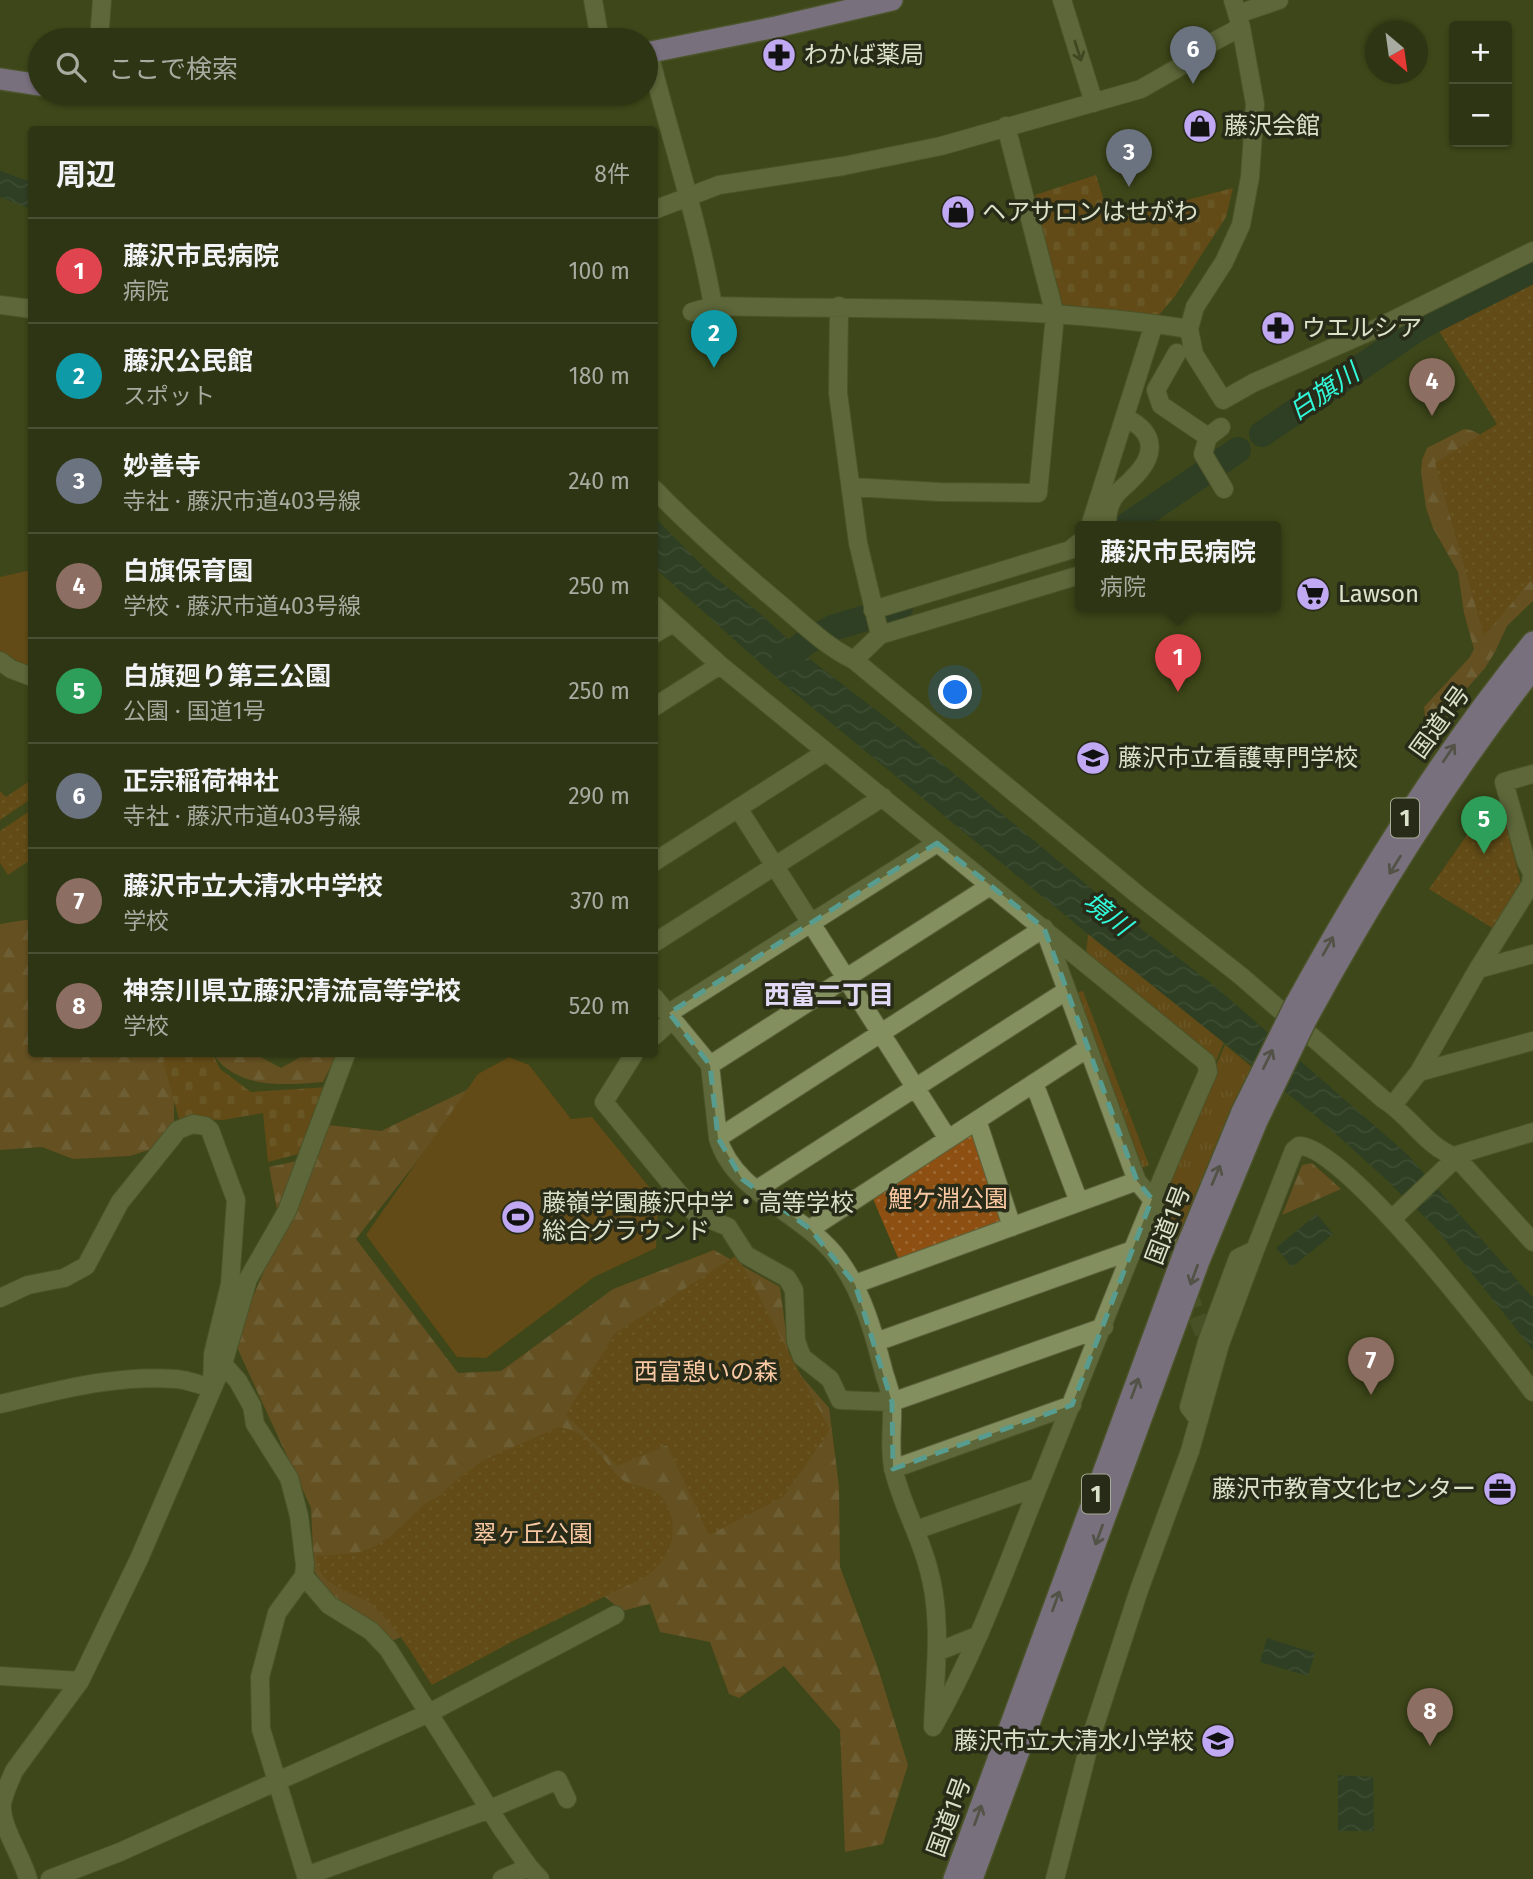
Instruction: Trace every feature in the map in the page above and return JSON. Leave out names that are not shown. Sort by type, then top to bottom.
[{"type":"highway","points":[[658,51],[883,2]]},
{"type":"highway","points":[[0,79],[28,83]]},
{"type":"highway","name":"国道1号","points":[[954,1879],[1184,1253],[1365,880],[1455,743],[1533,642]]},
{"type":"highway","name":"国道1号","points":[[1298,1018],[1347,946],[1423,821],[1471,751],[1533,669]]},
{"type":"highway","name":"国道1号","points":[[972,1879],[1199,1261],[1249,1117]]},
{"type":"street","points":[[100,28],[102,0]]},
{"type":"street","points":[[593,0],[598,28]]},
{"type":"street","points":[[1062,0],[1094,103]]},
{"type":"street","points":[[658,208],[736,181],[843,166],[942,146],[1140,89],[1155,82],[1213,42],[1237,14],[1279,0]]},
{"type":"street","points":[[1237,14],[1255,104],[1250,177],[1241,225],[1224,262],[1195,307],[1189,330],[1194,354],[1223,400],[1253,383],[1375,329],[1533,251]]},
{"type":"street","points":[[658,93],[689,196],[713,306]]},
{"type":"street","points":[[852,487],[940,492],[1038,493],[1055,315],[1006,126]]},
{"type":"street","points":[[0,305],[28,308]]},
{"type":"street","points":[[692,312],[713,306],[937,308],[1055,315],[1189,330]]},
{"type":"street","points":[[839,306],[838,393],[858,543],[880,635]]},
{"type":"street","points":[[1102,521],[1126,418],[1154,324]]},
{"type":"street","points":[[1177,353],[1156,390],[1161,405],[1214,432],[1203,454],[1220,483]]},
{"type":"street","points":[[1102,521],[1113,498],[1140,471],[1149,451],[1148,434],[1143,427],[1126,418]]},
{"type":"street","points":[[658,493],[709,543],[809,629],[855,660],[1138,895],[1264,996],[1298,1018],[1383,1099],[1393,1105],[1450,1162],[1525,1220],[1533,1242]]},
{"type":"street","points":[[873,610],[1070,550],[1075,546]]},
{"type":"street","points":[[855,660],[880,635],[1075,576]]},
{"type":"street","points":[[658,610],[720,665],[1206,1062],[1208,1072],[1153,1199],[979,1635],[933,1727],[937,1652],[936,1604],[929,1567],[893,1469],[890,1435],[892,1402],[876,1342],[855,1284],[839,1259],[810,1229],[742,1180],[718,1138],[710,1065],[658,1001]]},
{"type":"street","points":[[658,632],[673,623]]},
{"type":"street","points":[[0,661],[28,675]]},
{"type":"street","points":[[658,704],[720,665]]},
{"type":"street","points":[[658,859],[826,752]]},
{"type":"street","points":[[1393,1105],[1419,1072],[1531,884],[1532,873],[1526,861],[1504,782],[1533,774]]},
{"type":"street","points":[[658,940],[883,797]]},
{"type":"street","points":[[738,808],[948,1139]]},
{"type":"street","points":[[658,1031],[671,1016],[937,843]]},
{"type":"street","points":[[710,1065],[990,886]]},
{"type":"street","points":[[1044,928],[1137,1181],[1153,1199],[1168,1241]]},
{"type":"street","points":[[718,1138],[1044,928]]},
{"type":"street","points":[[1478,969],[1533,954]]},
{"type":"street","points":[[756,1189],[1066,991]]},
{"type":"street","points":[[1419,1072],[1533,1041]]},
{"type":"street","points":[[810,1229],[1088,1048]]},
{"type":"street","points":[[28,1879],[23,1860],[2,1817],[2,1803],[14,1771],[80,1681],[139,1559],[223,1364],[248,1279],[286,1211],[345,1057]]},
{"type":"street","points":[[632,1057],[604,1102],[695,1213],[728,1227],[746,1255],[787,1278],[794,1290],[796,1340],[802,1357],[830,1379],[840,1400],[892,1402],[1104,1327]]},
{"type":"street","points":[[1034,1083],[1079,1202]]},
{"type":"street","points":[[977,1120],[1012,1227]]},
{"type":"street","points":[[0,1298],[28,1285],[64,1278],[86,1266],[120,1202],[157,1154],[178,1130],[194,1124],[205,1126],[210,1130],[236,1200],[230,1284],[213,1354],[212,1388]]},
{"type":"street","points":[[1396,1216],[1450,1162],[1466,1150],[1533,1132]]},
{"type":"street","points":[[1055,1879],[1092,1734],[1199,1420],[1220,1344],[1291,1156],[1300,1146],[1312,1148],[1396,1216],[1533,1392]]},
{"type":"street","points":[[855,1284],[1137,1181]]},
{"type":"street","points":[[876,1342],[1133,1250]]},
{"type":"street","points":[[223,1364],[238,1381],[252,1406],[255,1424],[289,1478],[299,1516],[304,1576],[277,1613],[260,1677],[261,1729],[306,1878],[491,1809],[558,1780],[567,1799]]},
{"type":"street","points":[[0,1404],[90,1384],[141,1378],[178,1379],[212,1388]]},
{"type":"street","points":[[893,1469],[1072,1405]]},
{"type":"street","points":[[916,1530],[1038,1487]]},
{"type":"street","points":[[304,1576],[329,1605],[371,1631],[388,1649],[534,1873],[502,1879]]},
{"type":"street","points":[[50,1879],[120,1852],[429,1713],[615,1615]]},
{"type":"street","points":[[937,1652],[979,1635]]},
{"type":"street","points":[[0,1676],[80,1681]]},
{"type":"highlighted area","points":[[937,843],[1044,928],[1137,1181],[1152,1199],[1072,1405],[893,1469],[892,1402],[855,1284],[810,1229],[742,1179],[718,1138],[710,1065],[669,1013]]},
{"type":"green space","points":[[1096,175],[1109,217],[1129,215],[1233,188],[1226,217],[1175,296],[1159,315],[1057,304],[1035,195]]},
{"type":"green space","points":[[1533,278],[1533,578],[1484,636],[1435,463],[1497,424],[1439,331]]},
{"type":"green space","points":[[1464,429],[1473,431],[1492,444],[1533,491],[1533,601],[1507,626],[1485,668],[1440,719],[1433,721],[1425,716],[1424,707],[1470,657],[1474,649],[1464,613],[1458,572],[1433,528],[1426,508],[1422,460],[1427,448]]},
{"type":"green space","points":[[28,571],[28,667],[0,651],[0,577]]},
{"type":"green space","points":[[28,782],[28,801],[0,820],[0,791],[6,797]]},
{"type":"green space","points":[[1484,811],[1506,824],[1521,883],[1494,929],[1429,889]]},
{"type":"green space","points":[[28,812],[28,864],[8,875],[0,863],[0,831]]},
{"type":"green space","points":[[28,919],[28,1057],[168,1057],[174,1086],[174,1130],[155,1148],[130,1156],[73,1159],[42,1147],[0,1150],[0,924]]},
{"type":"green space","points":[[1088,934],[1224,1042],[1216,1061],[1086,955]]},
{"type":"green space","points":[[1083,991],[1149,1165],[1137,1170],[1072,994]]},
{"type":"green space","points":[[1225,1045],[1253,1068],[1173,1249],[1155,1202]]},
{"type":"green space","points":[[162,1057],[214,1057],[220,1069],[251,1092],[328,1087],[298,1154],[268,1162],[263,1113],[223,1120],[179,1119]]},
{"type":"green space","points":[[216,1057],[261,1057],[281,1068],[301,1057],[336,1057],[323,1082],[263,1083],[235,1074]]},
{"type":"green space","name":"藤嶺学園藤沢中学・高等学校 総合グラウンド","points":[[509,1057],[529,1065],[571,1119],[592,1117],[658,1198],[656,1248],[594,1277],[486,1358],[457,1357],[366,1235],[478,1074]]},
{"type":"green space","points":[[477,1085],[356,1239],[458,1373],[501,1371],[613,1289],[714,1250],[780,1287],[790,1363],[829,1408],[839,1486],[840,1567],[877,1665],[908,1765],[883,1844],[845,1852],[840,1730],[784,1666],[739,1698],[729,1694],[710,1642],[660,1632],[650,1604],[622,1611],[598,1591],[425,1626],[392,1641],[358,1612],[334,1600],[314,1571],[311,1508],[234,1341],[281,1231],[269,1167],[297,1161],[328,1125],[381,1131]]},
{"type":"green space","name":"鯉ケ淵公園","points":[[974,1128],[1005,1222],[902,1267],[871,1194]]},
{"type":"green space","points":[[1312,1163],[1341,1189],[1282,1215],[1302,1165]]},
{"type":"green space","name":"西富憩いの森","points":[[737,1255],[830,1430],[783,1497],[709,1535],[667,1445],[618,1466],[566,1415],[614,1334]]},
{"type":"green space","name":"翠ヶ丘公園","points":[[559,1427],[587,1439],[623,1480],[649,1489],[662,1497],[672,1522],[669,1549],[660,1564],[645,1577],[517,1639],[432,1685],[388,1621],[369,1603],[328,1581],[318,1567],[316,1556],[356,1553],[374,1547],[483,1460]]},
{"type":"water","points":[[0,171],[28,181],[28,208],[0,197]]},
{"type":"water","name":"境川","points":[[658,521],[712,575],[756,610],[811,660],[902,730],[1106,901],[1218,989],[1407,1154],[1533,1298],[1533,1350],[1435,1227],[1318,1118],[1088,934],[780,681],[658,571]]},
{"type":"water","points":[[1317,1214],[1333,1234],[1292,1267],[1276,1248]]},
{"type":"water","points":[[1267,1638],[1315,1653],[1308,1676],[1260,1662]]},
{"type":"water","points":[[1338,1775],[1373,1777],[1374,1831],[1338,1831]]},
{"type":"waterway","name":"白旗川","points":[[1262,434],[1420,327],[1533,270]]},
{"type":"waterway","name":"白旗川","points":[[1133,521],[1238,450]]},
{"type":"waterway","name":"白旗川","points":[[785,659],[805,643],[832,628],[900,608]]},
{"type":"tunnel","points":[[1168,1241],[1207,1342]]},
{"type":"place","name":"わかば薬局","points":[[779,55]]},
{"type":"place","name":"正宗稲荷神社","points":[[1193,84]]},
{"type":"place","name":"藤沢会館","points":[[1200,126]]},
{"type":"place","name":"妙善寺","points":[[1129,187]]},
{"type":"place","name":"ヘアサロンはせがわ","points":[[958,212]]},
{"type":"place","name":"ウエルシア","points":[[1278,328]]},
{"type":"place","name":"藤沢公民館","points":[[714,368]]},
{"type":"place","name":"白旗保育園","points":[[1432,416]]},
{"type":"place","name":"Lawson","points":[[1313,594]]},
{"type":"place","name":"藤沢市民病院","points":[[1178,692]]},
{"type":"place","name":"藤沢市立看護専門学校","points":[[1093,758]]},
{"type":"place","name":"白旗廻り第三公園","points":[[1484,854]]},
{"type":"place","name":"藤嶺学園藤沢中学・高等学校 総合グラウンド","points":[[518,1217]]},
{"type":"place","name":"藤沢市立大清水中学校","points":[[1371,1395]]},
{"type":"place","name":"藤沢市教育文化センター","points":[[1500,1489]]},
{"type":"place","name":"藤沢市立大清水小学校","points":[[1218,1741]]},
{"type":"place","name":"神奈川県立藤沢清流高等学校","points":[[1430,1746]]},
{"type":"district","name":"西富二丁目","points":[[829,995]]}]
